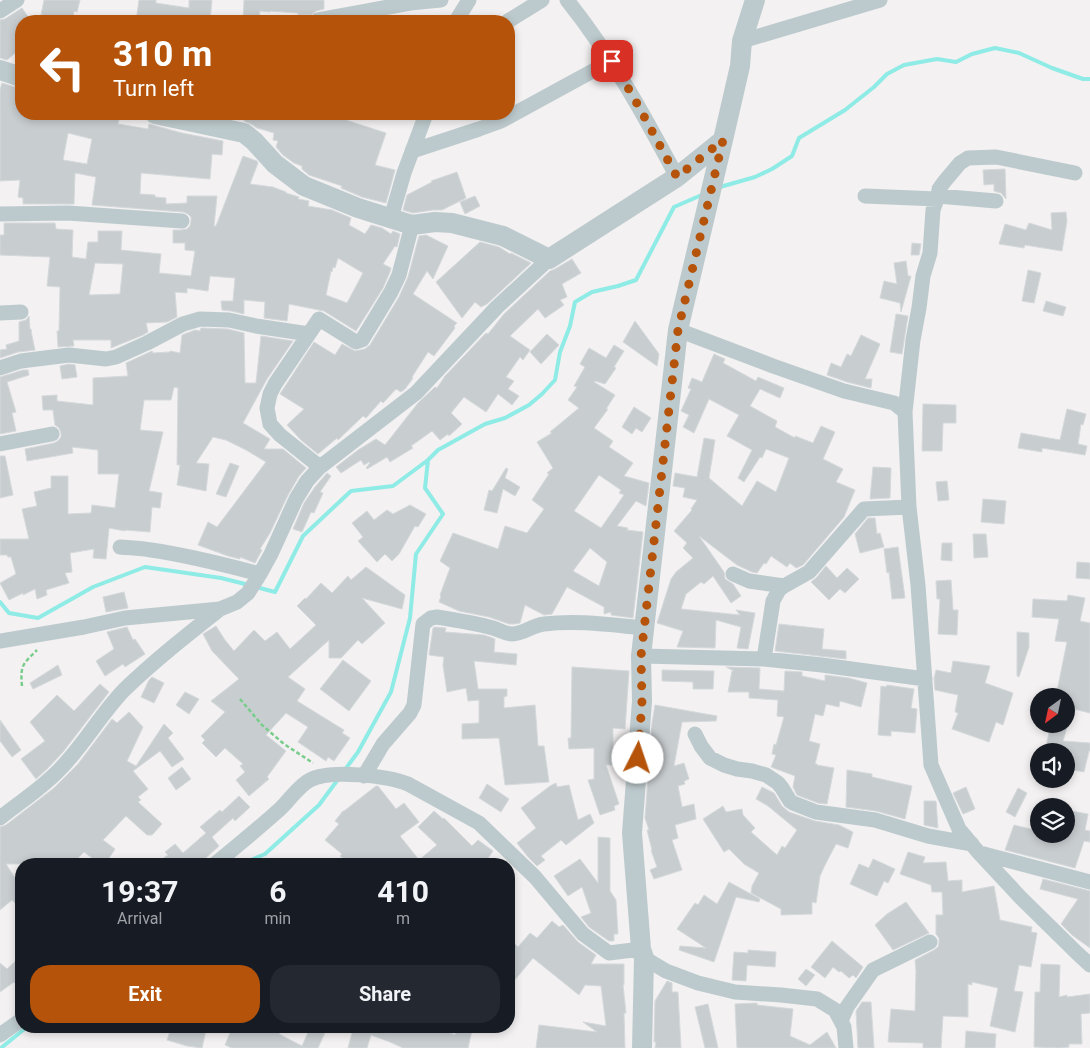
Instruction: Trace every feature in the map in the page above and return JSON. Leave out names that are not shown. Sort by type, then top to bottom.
[{"type":"street","points":[[0,11],[17,0]]},
{"type":"street","points":[[345,15],[410,3],[442,0]]},
{"type":"street","points":[[460,15],[469,0]]},
{"type":"street","points":[[515,17],[542,0]]},
{"type":"street","points":[[567,0],[612,61],[677,177]]},
{"type":"street","points":[[642,1048],[642,953],[632,834],[642,701],[641,656],[644,628],[678,330],[740,66],[742,42],[755,0]]},
{"type":"street","points":[[742,42],[880,0]]},
{"type":"street","points":[[515,113],[612,61]]},
{"type":"street","points":[[183,120],[244,133],[254,141],[274,164],[304,186],[358,208],[412,225],[435,222],[452,223],[503,236],[549,259]]},
{"type":"street","points":[[390,218],[424,120]]},
{"type":"street","points":[[412,151],[503,120]]},
{"type":"street","points":[[0,818],[61,768],[105,713],[137,678],[168,650],[220,609],[237,602],[248,593],[260,576],[296,499],[307,481],[320,467],[416,393],[497,307],[549,259],[677,177],[723,140]]},
{"type":"street","points":[[1075,173],[996,157],[968,158],[960,164],[939,189],[933,210],[930,253],[922,276],[906,412],[909,507],[918,584],[931,765],[959,829],[1049,926],[1090,965]]},
{"type":"street","points":[[864,196],[996,201]]},
{"type":"street","points":[[0,214],[68,213],[182,221]]},
{"type":"street","points":[[320,467],[280,435],[270,424],[268,408],[270,394],[319,320],[356,342],[362,340],[399,275],[412,225]]},
{"type":"street","points":[[0,313],[21,312]]},
{"type":"street","points":[[0,368],[21,362],[70,355],[106,359],[147,344],[183,324],[200,319],[229,320],[309,334]]},
{"type":"street","points":[[678,330],[844,391],[894,403],[906,412]]},
{"type":"street","points":[[0,444],[52,434]]},
{"type":"street","points":[[764,659],[773,602],[779,590],[809,572],[864,509],[909,507]]},
{"type":"street","points":[[120,547],[173,554],[232,567],[260,576]]},
{"type":"street","points":[[733,574],[749,582],[784,586]]},
{"type":"street","points":[[0,641],[133,617],[220,609]]},
{"type":"street","points":[[364,776],[383,744],[410,713],[414,705],[423,624],[431,618],[437,617],[494,628],[507,634],[514,634],[542,624],[570,622],[644,628]]},
{"type":"street","points":[[641,656],[764,659],[822,664],[925,679]]},
{"type":"street","points":[[695,734],[710,758],[737,769],[752,770],[766,775],[778,783],[790,801],[816,812],[875,820],[1090,882]]},
{"type":"street","points":[[223,858],[282,808],[311,779],[331,775],[398,780],[480,823],[535,877],[583,934],[609,953],[642,953],[666,971],[735,992],[817,1000],[835,1010],[844,1027],[846,1048]]},
{"type":"street","points":[[841,1021],[848,1007],[873,970],[930,942]]},
{"type":"street","points":[[0,1035],[15,1024]]},
{"type":"path","points":[[22,686],[21,672],[24,664],[53,632]]},
{"type":"path","points":[[240,699],[270,732],[331,775]]},
{"type":"building","points":[[44,0],[80,0],[77,12],[74,11],[74,15],[41,15]]},
{"type":"building","points":[[139,0],[156,0],[156,3],[189,8],[189,0],[212,0],[211,15],[137,15]]},
{"type":"building","points":[[244,0],[324,0],[324,9],[316,11],[311,15],[260,11],[260,15],[243,15]]},
{"type":"building","points":[[22,8],[27,15],[15,15],[15,53],[7,60],[0,58],[0,20],[5,19]]},
{"type":"building","points":[[2,83],[15,87],[15,120],[119,120],[118,124],[148,129],[149,124],[223,141],[222,155],[212,154],[210,179],[141,173],[140,194],[166,198],[166,204],[187,203],[187,196],[217,196],[214,226],[216,226],[243,156],[258,163],[250,184],[273,187],[299,197],[298,199],[309,201],[308,206],[332,210],[351,218],[349,225],[365,234],[371,225],[382,228],[391,234],[393,231],[400,234],[397,247],[395,246],[383,264],[391,268],[383,288],[356,331],[324,311],[289,304],[287,321],[264,318],[265,302],[244,300],[244,314],[222,310],[221,301],[233,301],[235,278],[210,276],[208,291],[187,288],[187,293],[175,292],[177,317],[167,322],[146,323],[148,332],[143,335],[111,348],[111,340],[73,340],[74,346],[58,347],[57,331],[59,331],[60,287],[47,286],[50,257],[0,255],[0,235],[4,235],[4,223],[55,223],[56,229],[73,230],[72,257],[86,259],[88,242],[98,242],[98,231],[122,231],[121,250],[161,254],[159,273],[191,276],[195,251],[185,250],[185,243],[173,243],[173,230],[187,229],[190,226],[191,217],[183,212],[92,205],[96,177],[75,173],[74,204],[23,204],[23,198],[18,197],[20,180],[0,181],[0,90]],"holes":[[[68,133],[92,139],[87,164],[63,160]],[[338,258],[363,273],[347,303],[326,295],[331,271],[333,267],[335,268]],[[95,263],[123,264],[120,294],[89,295]]]},
{"type":"building","points":[[346,120],[386,133],[375,165],[395,170],[386,203],[362,197],[341,188],[342,186],[309,175],[302,169],[302,166],[283,155],[276,147],[278,141],[273,140],[274,133],[257,128],[244,121]]},
{"type":"building","points":[[1005,169],[1006,199],[1001,193],[994,191],[994,184],[984,185],[983,170]]},
{"type":"building","points":[[457,172],[466,198],[442,210],[413,213],[403,210],[407,195],[431,181]]},
{"type":"building","points":[[475,196],[480,206],[465,214],[460,202]]},
{"type":"building","points":[[1066,212],[1067,221],[1062,251],[1025,245],[1024,248],[999,244],[1005,224],[1026,230],[1029,223],[1052,230],[1051,213]]},
{"type":"building","points":[[426,235],[448,246],[433,279],[427,271],[413,294],[457,323],[454,326],[455,328],[434,356],[428,352],[405,389],[401,392],[396,389],[383,403],[381,401],[366,418],[363,416],[338,440],[337,438],[318,454],[287,425],[304,409],[280,394],[314,342],[335,355],[342,344],[355,351],[365,349],[370,345],[399,297],[408,277],[419,236]]},
{"type":"building","points":[[480,242],[499,247],[531,263],[487,304],[481,307],[475,302],[462,318],[436,282]]},
{"type":"building","points":[[912,243],[921,244],[919,255],[911,255]]},
{"type":"building","points":[[572,259],[581,273],[562,284],[567,297],[560,300],[564,305],[545,318],[538,309],[510,336],[530,350],[523,360],[520,357],[506,377],[514,381],[508,389],[519,396],[512,405],[498,394],[486,412],[464,397],[451,413],[462,424],[449,436],[448,434],[440,440],[432,431],[411,446],[413,448],[390,462],[387,457],[367,469],[370,463],[364,465],[361,460],[341,473],[336,467],[358,450],[376,439],[385,445],[418,403],[435,387],[437,388],[445,376],[486,333],[488,334],[504,314],[550,271]]},
{"type":"building","points":[[906,261],[908,276],[911,276],[901,312],[900,303],[880,298],[884,281],[897,284],[894,263]]},
{"type":"building","points":[[1028,270],[1041,273],[1034,303],[1022,301]]},
{"type":"building","points":[[1046,301],[1066,307],[1063,316],[1043,311]]},
{"type":"building","points":[[896,314],[908,316],[902,354],[890,352]]},
{"type":"building","points":[[29,316],[35,350],[18,352],[0,358],[0,350],[7,349],[6,345],[19,341],[19,322],[26,320]]},
{"type":"building","points":[[635,321],[659,354],[657,366],[623,342]]},
{"type":"building","points":[[201,328],[228,329],[244,333],[245,383],[256,383],[261,336],[293,341],[267,379],[243,423],[270,439],[264,449],[283,449],[306,468],[288,495],[270,533],[260,549],[262,550],[255,563],[198,545],[208,522],[217,527],[266,462],[226,440],[213,437],[196,463],[209,464],[206,491],[177,485],[180,465],[177,465],[178,388],[174,387],[171,400],[144,400],[140,430],[163,432],[149,491],[162,493],[160,508],[152,507],[150,532],[109,528],[106,559],[93,558],[94,549],[70,553],[72,572],[65,573],[69,583],[46,590],[47,595],[37,599],[35,589],[9,600],[0,583],[16,574],[11,557],[0,555],[0,539],[29,539],[22,509],[37,506],[34,492],[51,488],[51,476],[68,476],[68,514],[91,513],[92,505],[115,508],[119,474],[98,474],[98,450],[72,447],[73,453],[27,461],[25,449],[54,443],[61,437],[59,428],[55,425],[53,410],[43,410],[42,396],[57,395],[57,401],[93,405],[93,378],[128,376],[126,363],[152,351],[153,353],[170,351],[180,353],[182,335],[195,330],[200,331]]},
{"type":"building","points":[[547,334],[559,345],[541,364],[530,352]]},
{"type":"building","points":[[861,335],[880,344],[865,379],[872,379],[871,388],[827,375],[831,363],[841,367],[847,354],[851,356]]},
{"type":"building","points":[[614,345],[624,351],[614,367],[616,368],[605,384],[594,382],[615,395],[606,409],[608,409],[594,428],[613,441],[609,447],[633,463],[624,476],[649,483],[646,506],[636,501],[617,526],[628,528],[627,530],[643,532],[633,618],[611,615],[611,612],[604,614],[604,607],[567,587],[552,614],[544,615],[525,605],[520,623],[514,624],[459,611],[439,602],[450,568],[440,561],[453,533],[498,549],[505,526],[527,533],[544,509],[532,500],[549,474],[547,473],[553,468],[537,442],[552,433],[550,432],[579,408],[568,400],[577,387],[574,386],[585,367],[580,364],[589,348],[606,358]],"holes":[[[599,475],[621,490],[619,493],[624,495],[601,528],[574,511]],[[590,548],[607,562],[599,586],[573,571]]]},
{"type":"building","points":[[714,354],[725,359],[723,363],[756,381],[758,377],[784,388],[780,398],[760,389],[750,406],[777,421],[775,427],[795,438],[795,436],[813,443],[821,426],[835,432],[823,459],[843,469],[836,482],[855,490],[844,517],[803,565],[796,568],[790,563],[787,567],[771,556],[757,573],[752,572],[737,565],[699,536],[724,572],[725,579],[733,584],[741,596],[731,603],[713,576],[704,584],[701,582],[686,594],[681,609],[740,615],[736,610],[755,613],[748,649],[737,648],[741,627],[716,620],[715,648],[677,647],[683,631],[657,623],[671,579],[676,572],[693,558],[683,548],[687,543],[674,531],[692,510],[697,500],[683,497],[685,488],[673,486],[675,473],[697,477],[704,438],[715,440],[709,478],[742,506],[757,481],[776,492],[789,458],[766,449],[762,458],[760,457],[744,482],[738,478],[752,450],[727,436],[739,415],[709,399],[694,433],[683,427],[689,415],[681,411],[691,389],[688,388],[692,378],[702,382]]},
{"type":"building","points":[[75,365],[77,377],[62,379],[60,366]]},
{"type":"building","points":[[28,370],[29,375],[7,382],[16,412],[12,413],[16,431],[0,434],[0,377]]},
{"type":"building","points":[[923,404],[956,405],[956,423],[943,423],[942,451],[922,451]]},
{"type":"building","points":[[634,407],[651,418],[642,432],[636,428],[632,434],[622,427]]},
{"type":"building","points":[[1067,409],[1086,414],[1083,425],[1081,424],[1078,444],[1087,446],[1085,455],[1042,448],[1042,452],[1018,448],[1021,433],[1060,440]]},
{"type":"building","points":[[0,456],[5,456],[13,495],[0,498]]},
{"type":"building","points":[[230,463],[239,466],[226,497],[216,494]]},
{"type":"building","points":[[873,467],[891,468],[890,498],[870,499]]},
{"type":"building","points":[[506,468],[508,469],[505,478],[520,487],[515,496],[503,489],[497,513],[484,510],[489,490],[492,491]]},
{"type":"building","points":[[327,473],[331,476],[320,492],[323,493],[314,513],[311,512],[302,532],[293,529],[304,503]]},
{"type":"building","points":[[947,481],[949,500],[938,501],[936,482]]},
{"type":"building","points":[[983,499],[1006,501],[1004,524],[981,522]]},
{"type":"building","points":[[410,505],[426,514],[418,527],[415,526],[399,554],[392,561],[385,554],[377,562],[358,541],[363,537],[352,523],[367,511],[374,520],[387,510],[393,514]]},
{"type":"building","points":[[868,518],[875,518],[877,534],[880,533],[884,547],[860,553],[855,534]]},
{"type":"building","points":[[973,534],[986,534],[988,557],[974,558]]},
{"type":"building","points":[[942,543],[952,543],[952,561],[941,560]]},
{"type":"building","points":[[898,547],[905,598],[892,599],[884,549]]},
{"type":"building","points":[[1077,562],[1090,563],[1090,579],[1076,578]]},
{"type":"building","points":[[826,566],[837,578],[847,568],[859,579],[845,593],[840,589],[829,600],[811,582]]},
{"type":"building","points":[[366,567],[405,595],[402,609],[362,598],[385,623],[362,644],[358,640],[341,658],[329,658],[329,640],[288,677],[305,689],[297,701],[344,730],[342,733],[350,738],[334,761],[328,757],[326,761],[298,742],[308,727],[286,713],[266,735],[286,751],[267,777],[269,779],[249,796],[236,780],[245,772],[240,766],[243,764],[225,748],[216,757],[202,743],[205,740],[201,736],[225,712],[211,701],[239,679],[212,651],[203,634],[216,626],[234,651],[254,630],[265,641],[277,632],[290,649],[316,625],[297,606],[321,583],[332,593],[348,576],[351,580]]},
{"type":"building","points":[[951,580],[953,610],[958,610],[957,635],[938,634],[940,599],[937,599],[936,581]]},
{"type":"building","points":[[124,592],[128,608],[106,612],[103,597]]},
{"type":"building","points":[[1068,595],[1085,598],[1080,621],[1090,623],[1090,713],[1075,709],[1075,688],[1058,688],[1067,642],[1055,641],[1059,619],[1032,617],[1033,599],[1067,601]]},
{"type":"building","points":[[779,624],[824,629],[822,649],[846,651],[846,659],[775,651]]},
{"type":"building","points":[[127,627],[133,640],[135,639],[145,654],[125,667],[123,664],[105,676],[96,661],[114,649],[107,632]]},
{"type":"building","points":[[433,628],[446,628],[445,632],[484,635],[495,639],[494,652],[517,654],[516,665],[474,661],[478,689],[507,689],[507,696],[504,697],[504,708],[535,705],[538,746],[544,746],[549,782],[505,785],[499,738],[462,739],[462,724],[479,723],[479,700],[468,701],[466,688],[447,692],[443,665],[444,657],[429,655]]},
{"type":"building","points":[[1017,632],[1029,633],[1029,647],[1019,677],[1017,676]]},
{"type":"building","points":[[343,660],[371,681],[349,711],[320,689]]},
{"type":"building","points":[[953,661],[990,666],[985,683],[1013,693],[1003,725],[996,722],[989,742],[952,729],[958,713],[955,712],[958,695],[935,690],[934,678],[936,670],[951,673]]},
{"type":"building","points":[[58,665],[62,675],[33,689],[30,683]]},
{"type":"building","points":[[572,667],[629,671],[625,729],[613,728],[613,765],[606,765],[619,804],[614,806],[615,810],[600,815],[588,780],[594,779],[594,748],[569,749],[568,738],[571,738]]},
{"type":"building","points":[[726,667],[760,668],[759,689],[784,691],[785,671],[802,672],[802,676],[825,681],[825,675],[849,678],[867,683],[861,707],[840,701],[839,707],[826,704],[823,716],[815,714],[809,741],[820,744],[815,764],[834,768],[827,804],[818,803],[797,795],[793,787],[795,776],[771,767],[776,755],[772,754],[774,744],[776,745],[784,717],[777,716],[778,700],[749,698],[749,692],[728,692],[732,671],[734,671]]},
{"type":"building","points":[[662,670],[714,671],[713,689],[693,689],[693,682],[662,681]]},
{"type":"building","points":[[152,677],[164,683],[154,703],[141,697]]},
{"type":"building","points":[[100,684],[109,692],[63,752],[36,779],[21,759],[45,741],[30,722],[57,695],[74,711]]},
{"type":"building","points":[[887,685],[914,689],[911,708],[917,709],[915,733],[891,731],[891,736],[878,735],[881,686],[886,687]]},
{"type":"building","points":[[185,692],[199,699],[189,714],[176,705]]},
{"type":"building","points":[[655,705],[717,716],[716,721],[682,722],[674,766],[684,763],[689,779],[684,781],[685,784],[678,786],[682,807],[694,804],[696,819],[675,825],[678,838],[672,840],[682,870],[654,879],[650,870],[657,867],[651,850],[647,830],[649,830],[645,818]]},
{"type":"building","points":[[129,712],[143,727],[127,761],[136,766],[164,724],[173,733],[168,738],[184,759],[172,767],[160,751],[133,771],[148,789],[138,797],[141,800],[138,802],[162,824],[152,835],[147,835],[126,816],[103,840],[115,849],[109,858],[92,858],[84,852],[78,858],[15,858],[15,864],[6,864],[15,878],[15,903],[12,900],[0,910],[0,827],[6,825],[54,788],[78,764],[112,719],[117,723]]},
{"type":"building","points":[[0,720],[21,750],[12,757],[0,741]]},
{"type":"building","points":[[1049,733],[1065,733],[1063,741],[1090,743],[1090,751],[1084,772],[1075,770],[1075,743],[1047,743]]},
{"type":"building","points":[[182,767],[191,779],[176,790],[168,778]]},
{"type":"building","points":[[847,770],[872,774],[872,777],[912,786],[905,819],[876,811],[846,807]]},
{"type":"building","points":[[556,783],[557,787],[569,785],[578,820],[590,814],[594,823],[566,845],[561,840],[541,856],[545,860],[537,866],[517,843],[536,828],[521,808]]},
{"type":"building","points":[[487,784],[509,799],[501,812],[479,798]]},
{"type":"building","points":[[378,786],[396,809],[404,803],[419,822],[400,836],[417,858],[343,858],[340,856],[342,854],[325,840],[339,824],[335,821],[344,811]]},
{"type":"building","points":[[762,787],[774,793],[782,806],[789,812],[815,821],[839,825],[853,832],[848,848],[836,844],[825,865],[820,876],[816,903],[812,902],[812,914],[781,915],[781,909],[751,893],[752,886],[759,873],[744,864],[729,849],[724,852],[703,819],[723,806],[726,812],[742,809],[743,815],[755,828],[751,832],[777,855],[782,846],[785,848],[797,830],[768,806],[756,799]]},
{"type":"building","points":[[966,787],[975,809],[963,814],[953,793]]},
{"type":"building","points":[[1018,788],[1027,793],[1015,817],[1006,812]]},
{"type":"building","points":[[239,796],[250,807],[235,821],[233,818],[212,837],[219,846],[206,858],[164,858],[168,855],[165,852],[175,844],[183,853],[206,833],[200,827],[220,810],[222,812]]},
{"type":"building","points":[[924,801],[936,801],[938,828],[924,825]]},
{"type":"building","points":[[434,811],[444,818],[472,846],[478,840],[493,851],[488,858],[421,858],[437,845],[418,827]]},
{"type":"building","points":[[1075,812],[1088,814],[1085,830],[1090,831],[1090,842],[1084,841],[1075,868],[1005,850],[1014,825],[1030,829],[1030,843],[1075,843]]},
{"type":"building","points":[[598,837],[610,838],[610,891],[616,900],[618,934],[614,934],[614,941],[609,941],[589,927],[581,917],[591,913],[582,887],[568,896],[554,876],[580,859],[598,883]]},
{"type":"building","points":[[908,852],[925,857],[923,863],[946,862],[948,881],[962,880],[962,892],[994,886],[1000,920],[1032,927],[1031,932],[1037,933],[1031,967],[1019,965],[1014,991],[1023,992],[1015,1032],[990,1026],[998,988],[972,982],[972,985],[968,984],[968,1017],[943,1016],[941,1048],[923,1048],[923,1043],[888,1042],[891,1009],[915,1011],[915,960],[938,947],[939,938],[936,934],[936,915],[943,915],[942,892],[932,892],[931,885],[900,874]]},
{"type":"building","points":[[873,859],[895,869],[888,883],[884,881],[877,896],[850,884],[859,864],[869,868]]},
{"type":"building","points":[[1043,879],[1090,891],[1090,948],[1061,924],[1078,899],[1040,889]]},
{"type":"building","points":[[729,882],[760,899],[759,902],[736,897],[714,962],[679,950],[680,946],[706,948],[677,929],[695,903],[698,905],[704,895],[717,904]]},
{"type":"building","points":[[906,902],[929,933],[893,950],[875,925],[887,914]]},
{"type":"building","points":[[552,921],[559,927],[563,925],[578,942],[596,955],[591,964],[624,964],[625,1048],[536,1048],[539,1025],[597,1032],[583,1022],[606,1026],[601,986],[585,985],[579,995],[533,958],[515,980],[515,944],[518,947],[530,933],[537,938]]},
{"type":"building","points":[[832,941],[863,967],[856,978],[853,975],[849,978],[833,967],[825,978],[811,967]]},
{"type":"building","points":[[748,950],[776,952],[775,967],[747,965],[746,981],[732,980],[734,952],[748,953]]},
{"type":"building","points":[[15,962],[15,983],[0,992],[0,963],[7,969]]},
{"type":"building","points":[[1041,964],[1060,965],[1059,997],[1090,994],[1090,1013],[1081,1014],[1082,1044],[1069,1044],[1069,1047],[1059,1048],[1034,1047],[1035,992],[1040,992]]},
{"type":"building","points":[[806,969],[815,975],[806,986],[798,979]]},
{"type":"building","points":[[667,981],[672,983],[672,992],[678,992],[681,1048],[655,1048],[655,1001]]},
{"type":"building","points":[[862,1002],[871,1002],[874,1048],[858,1048],[856,1011]]},
{"type":"building","points":[[757,1003],[757,1005],[793,1009],[790,1036],[810,1045],[827,1032],[836,1048],[737,1048],[735,1004]]},
{"type":"building","points":[[708,1004],[718,1048],[705,1048],[695,1007]]},
{"type":"building","points":[[966,1031],[996,1034],[995,1048],[965,1048]]},
{"type":"building","points":[[170,1033],[205,1033],[202,1048],[167,1040]]},
{"type":"building","points":[[230,1033],[280,1033],[302,1046],[308,1033],[325,1033],[318,1048],[232,1048],[225,1045]]},
{"type":"building","points":[[352,1033],[451,1033],[455,1035],[455,1033],[471,1033],[468,1048],[403,1048],[371,1035],[367,1048],[348,1048]]},
{"type":"waterway","points":[[720,187],[755,177],[792,156],[799,138],[845,110],[887,74],[904,65],[937,59],[956,62],[972,54],[995,48],[1019,53],[1052,68],[1083,79],[1090,79]]},
{"type":"waterway","points":[[256,587],[275,592],[303,536],[351,491],[393,486],[428,460],[438,450],[485,424],[505,418],[529,405],[542,394],[555,380],[560,352],[570,326],[575,302],[592,292],[636,280],[674,207],[704,194]]},
{"type":"waterway","points":[[344,771],[358,752],[391,692],[410,618],[416,554],[443,514],[425,488],[428,460]]},
{"type":"waterway","points":[[0,602],[9,613],[38,618],[93,587],[145,567],[221,578],[249,585]]},
{"type":"waterway","points":[[256,858],[265,854],[319,805],[339,778]]},
{"type":"waterway","points":[[1,1048],[19,1033]]},
{"type":"route","points":[[612,61],[677,177],[723,140],[678,330],[641,656],[642,701],[638,758]]}]
